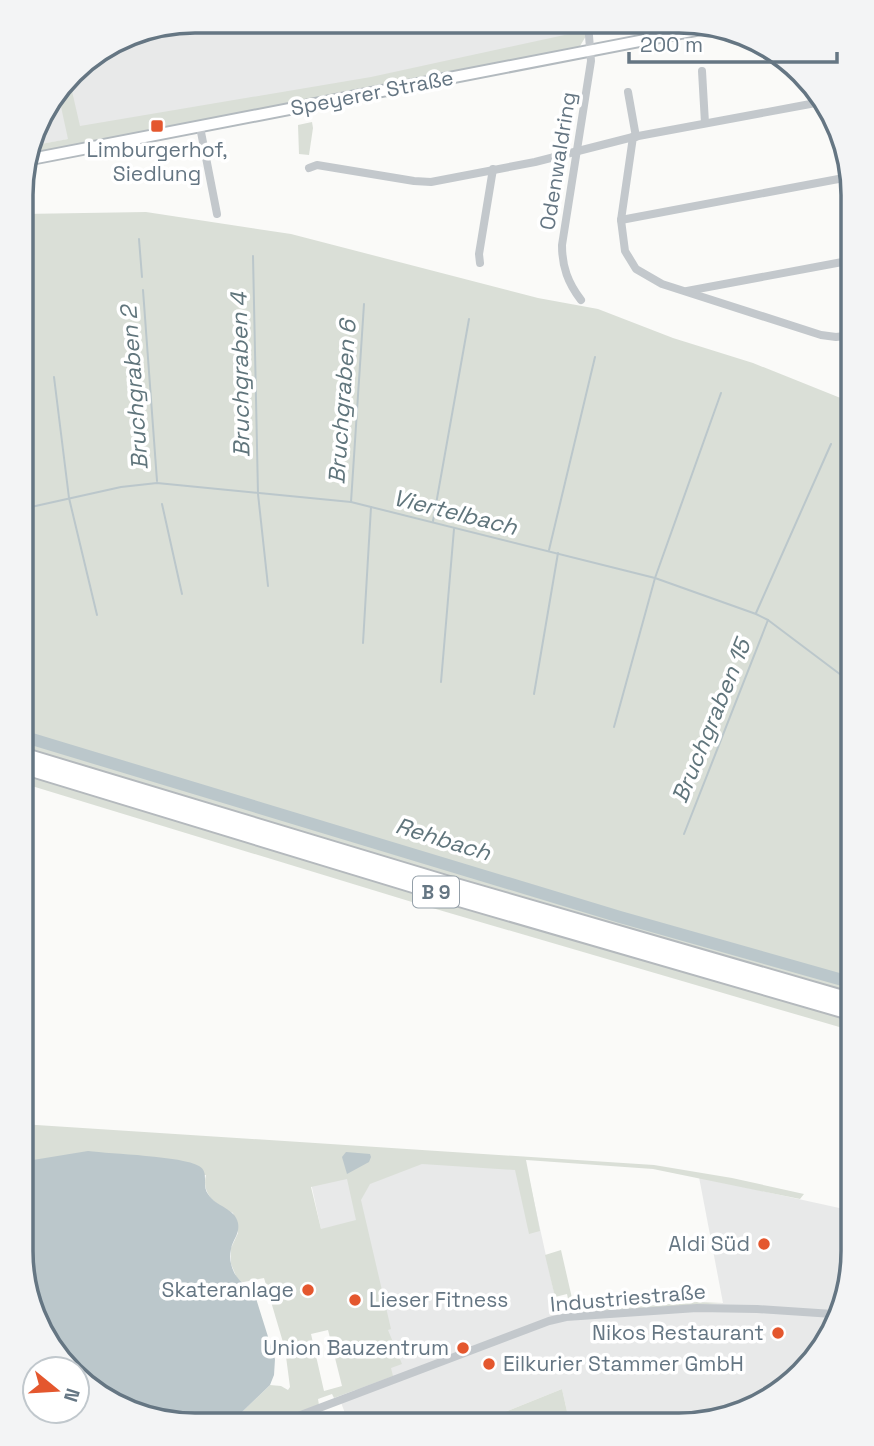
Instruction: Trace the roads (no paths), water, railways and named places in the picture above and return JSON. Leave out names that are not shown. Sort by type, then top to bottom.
[{"type":"highway","name":"B 9","points":[[33,758],[456,887],[840,997]]},
{"type":"highway","name":"B 9","points":[[33,769],[456,898],[840,1009]]},
{"type":"street","name":"Odenwaldring","points":[[581,300],[570,285],[562,257],[591,51],[589,33]]},
{"type":"street","name":"Speyerer Straße","points":[[38,158],[681,33]]},
{"type":"street","points":[[702,71],[705,123]]},
{"type":"street","points":[[628,92],[635,137],[621,220],[625,251],[636,270],[652,280],[821,335],[841,336]]},
{"type":"street","points":[[309,168],[317,165],[431,182],[535,162],[635,137],[812,104]]},
{"type":"street","points":[[200,127],[217,214]]},
{"type":"street","points":[[480,263],[479,254],[493,169]]},
{"type":"street","points":[[621,220],[840,179]]},
{"type":"street","points":[[687,291],[841,262]]},
{"type":"street","name":"Industriestraße","points":[[305,1413],[549,1321],[566,1317],[707,1307],[828,1313]]},
{"type":"waterway","name":"Bruchgraben 2","points":[[139,239],[142,277]]},
{"type":"waterway","name":"Bruchgraben 4","points":[[253,256],[258,494],[268,586]]},
{"type":"waterway","name":"Bruchgraben 2","points":[[143,290],[157,481]]},
{"type":"waterway","name":"Bruchgraben 6","points":[[351,502],[364,304]]},
{"type":"waterway","points":[[433,521],[469,319]]},
{"type":"waterway","points":[[549,550],[595,357]]},
{"type":"waterway","name":"Viertelbach","points":[[54,377],[69,498],[97,615]]},
{"type":"waterway","points":[[614,727],[655,578],[721,393]]},
{"type":"waterway","points":[[756,613],[831,444]]},
{"type":"waterway","name":"Viertelbach","points":[[33,507],[121,487],[157,483],[351,502],[655,578],[768,620],[841,675]]},
{"type":"waterway","points":[[162,504],[182,594]]},
{"type":"waterway","points":[[363,643],[371,507]]},
{"type":"waterway","points":[[441,682],[454,529]]},
{"type":"waterway","points":[[534,694],[558,553]]},
{"type":"waterway","name":"Bruchgraben 15","points":[[684,834],[768,620]]},
{"type":"waterway","name":"Rehbach","points":[[33,739],[620,917],[840,979]]},
{"type":"place","name":"Limburgerhof, Siedlung","points":[[157,126]]},
{"type":"place","name":"Aldi Süd","points":[[764,1244]]},
{"type":"place","name":"Skateranlage","points":[[308,1290]]},
{"type":"place","name":"Lieser Fitness","points":[[355,1300]]},
{"type":"place","name":"Nikos Restaurant","points":[[778,1333]]},
{"type":"place","name":"Union Bauzentrum","points":[[463,1348]]},
{"type":"place","name":"Eilkurier Stammer GmbH","points":[[489,1364]]}]
